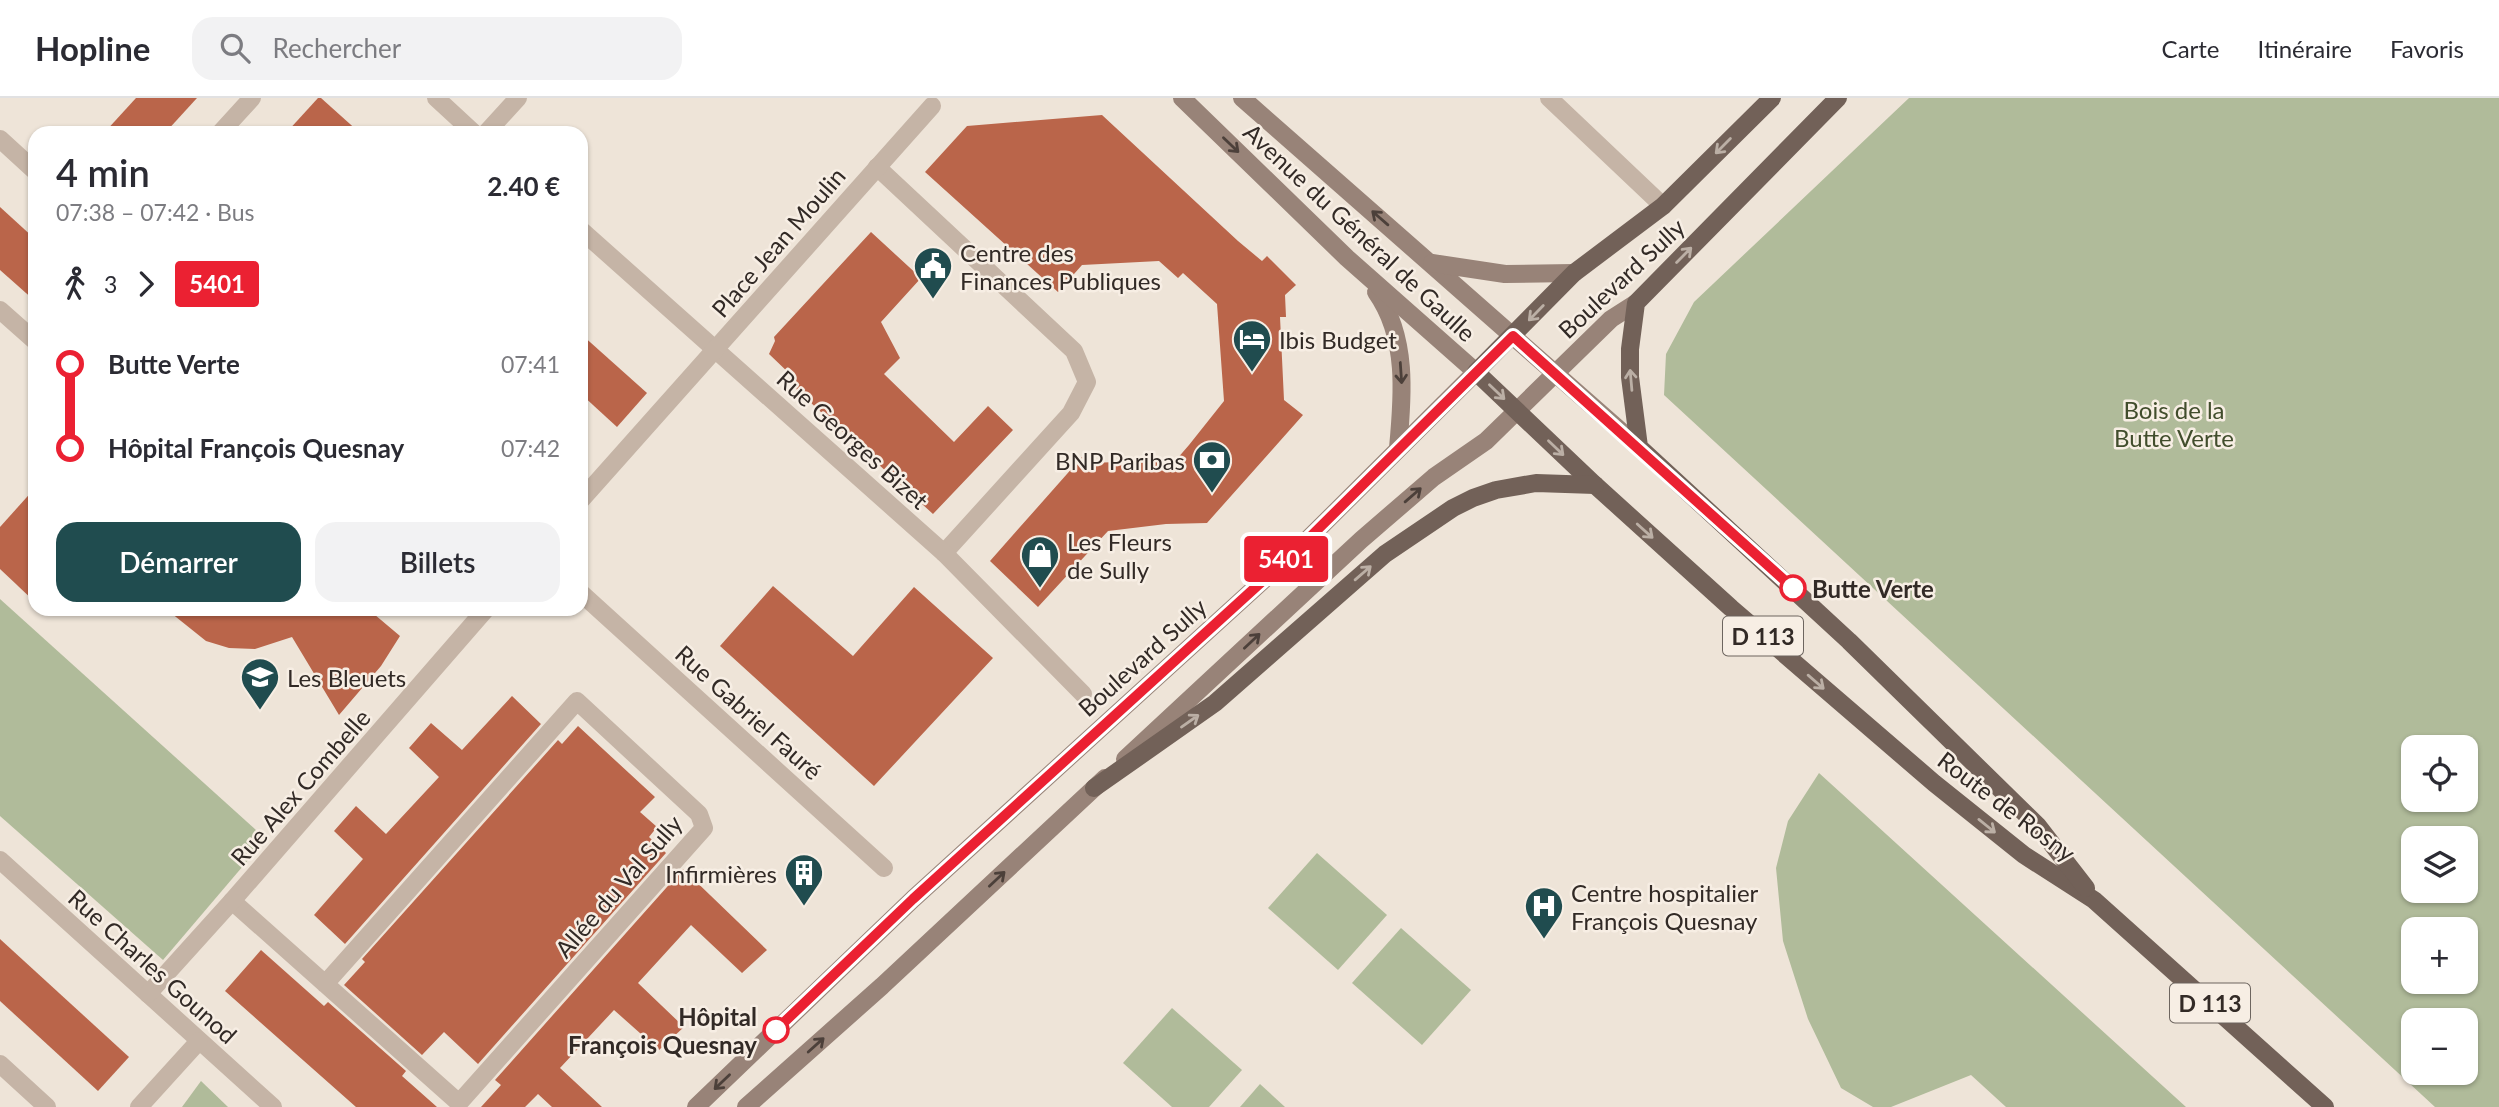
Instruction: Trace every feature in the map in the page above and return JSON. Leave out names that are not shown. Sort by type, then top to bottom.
[{"type":"main road","name":"Boulevard Sully","points":[[1476,372],[1574,273],[1663,206],[1772,98]]},
{"type":"main road","name":"Boulevard Sully","points":[[1636,303],[1838,98]]},
{"type":"main road","points":[[1636,303],[1630,358],[1639,447]]},
{"type":"main road","name":"D 113","points":[[1476,372],[1518,412]]},
{"type":"main road","name":"Route de Rosny","points":[[1518,412],[1731,608],[1934,783],[2024,855],[2094,900]]},
{"type":"main road","name":"Route de Rosny","points":[[1639,447],[1849,641],[2038,826],[2094,900]]},
{"type":"main road","points":[[1094,788],[1215,703],[1385,554],[1453,508],[1496,490],[1536,483],[1595,485]]},
{"type":"main road","name":"D 113","points":[[2094,900],[2325,1107]]},
{"type":"street","points":[[226,126],[252,98]]},
{"type":"street","points":[[436,98],[466,126]]},
{"type":"street","points":[[492,126],[518,98]]},
{"type":"street","name":"Avenue du Général de Gaulle","points":[[1182,98],[1358,267],[1476,372]]},
{"type":"street","name":"Avenue du Général de Gaulle","points":[[1242,98],[1513,336]]},
{"type":"street","points":[[1549,98],[1663,206]]},
{"type":"street","name":"Place Jean Moulin","points":[[715,350],[932,106]]},
{"type":"street","points":[[0,139],[28,165]]},
{"type":"street","name":"Place Jean Moulin","points":[[877,167],[1074,351],[1087,382],[1071,413],[944,553]]},
{"type":"street","name":"Rue Georges Bizet","points":[[588,236],[944,553],[1083,694]]},
{"type":"street","points":[[1432,263],[1505,274],[1574,273]]},
{"type":"street","points":[[1358,267],[1388,310],[1394,329],[1401,361],[1403,394],[1398,448]]},
{"type":"street","name":"Boulevard Sully","points":[[746,1107],[882,986],[1361,540],[1434,477],[1486,441],[1611,319],[1636,303]]},
{"type":"street","points":[[0,310],[28,335]]},
{"type":"street","name":"D 113","points":[[1513,336],[1554,373]]},
{"type":"street","points":[[588,492],[715,350]]},
{"type":"street","name":"Boulevard Sully","points":[[696,1107],[913,899],[1301,546],[1476,372]]},
{"type":"street","name":"Route de Rosny","points":[[1554,373],[1639,447]]},
{"type":"street","name":"Rue Gabriel Fauré","points":[[588,599],[884,868]]},
{"type":"street","name":"Rue Alex Combelle","points":[[148,994],[480,616]]},
{"type":"street","name":"Allée du Val Sully","points":[[232,901],[325,984],[459,1103],[704,828],[699,814],[577,701],[325,984]]},
{"type":"street","name":"Rue Charles Gounod","points":[[0,860],[273,1107]]},
{"type":"street","points":[[139,1107],[199,1041]]},
{"type":"street","points":[[0,1064],[47,1107]]},
{"type":"green space","name":"Bois de la Butte Verte","points":[[1909,98],[2499,98],[2499,1107],[2435,1107],[2411,1085],[2478,1085],[2478,1008],[2401,1008],[2401,1076],[1664,395],[1666,354],[1694,302]]},
{"type":"green space","points":[[0,599],[266,839],[163,960],[0,816]]},
{"type":"green space","points":[[1819,773],[2186,1107],[2006,1107],[1971,1075],[1891,1107],[1873,1107],[1841,1088],[1808,1019],[1783,941],[1776,868],[1788,821]]},
{"type":"green space","points":[[1317,853],[1387,915],[1338,970],[1268,908]]},
{"type":"green space","points":[[1401,928],[1471,990],[1422,1045],[1352,983]]},
{"type":"green space","points":[[1172,1008],[1242,1070],[1209,1107],[1172,1107],[1123,1063]]},
{"type":"green space","points":[[201,1081],[228,1107],[182,1107]]},
{"type":"green space","points":[[1260,1084],[1285,1107],[1240,1107]]},
{"type":"building","points":[[136,98],[197,98],[171,126],[110,126]]},
{"type":"building","points":[[321,98],[352,126],[292,126]]},
{"type":"building","points":[[1102,115],[1238,241],[1262,261],[1267,256],[1296,285],[1285,295],[1286,317],[1280,317],[1284,400],[1303,415],[1207,523],[1166,524],[1108,531],[1038,607],[990,561],[1082,457],[1089,463],[1176,460],[1224,401],[1217,304],[1183,273],[1178,278],[1159,261],[1082,265],[1058,292],[925,172],[967,126]]},
{"type":"building","points":[[0,207],[28,233],[28,295],[0,270]]},
{"type":"building","points":[[871,232],[921,278],[881,322],[900,358],[884,374],[954,442],[988,406],[1013,430],[933,514],[799,392],[788,380],[792,376],[769,354],[774,337]]},
{"type":"building","points":[[588,340],[647,393],[617,427],[588,400]]},
{"type":"building","points":[[28,496],[28,595],[0,569],[0,527]]},
{"type":"building","points":[[773,586],[853,656],[914,587],[993,658],[874,786],[720,646]]},
{"type":"building","points":[[175,616],[376,616],[400,636],[381,666],[339,715],[292,637],[255,649],[229,648],[206,641]]},
{"type":"building","points":[[512,696],[541,724],[345,944],[314,915],[363,859],[334,831],[356,806],[386,834],[439,777],[409,748],[431,723],[462,750]]},
{"type":"building","points":[[578,726],[655,797],[640,812],[657,827],[649,837],[666,853],[478,1064],[444,1032],[422,1055],[344,985],[365,962],[362,959],[558,740],[562,744]]},
{"type":"building","points":[[683,869],[767,950],[742,973],[691,925],[638,983],[684,1027],[659,1050],[614,1010],[560,1068],[602,1107],[552,1107],[538,1094],[525,1107],[481,1107],[501,1085],[495,1080]]},
{"type":"building","points":[[0,939],[129,1057],[98,1091],[0,1001]]},
{"type":"building","points":[[261,950],[324,1006],[328,1002],[406,1071],[402,1076],[437,1107],[356,1107],[225,991]]},
{"type":"bus line","name":"5401","points":[[776,1030],[913,899],[1301,546],[1513,336],[1793,588]]},
{"type":"place","name":"Centre des Finances Publiques","points":[[933,300]]},
{"type":"place","name":"Ibis Budget","points":[[1252,373]]},
{"type":"place","name":"BNP Paribas","points":[[1212,494]]},
{"type":"place","name":"Butte Verte","points":[[1793,588]]},
{"type":"place","name":"Les Fleurs de Sully","points":[[1040,589]]},
{"type":"place","name":"Les Bleuets","points":[[260,711]]},
{"type":"place","name":"Infirmières","points":[[804,907]]},
{"type":"place","name":"Centre hospitalier François Quesnay","points":[[1544,940]]},
{"type":"place","name":"Hôpital François Quesnay","points":[[776,1030]]}]
